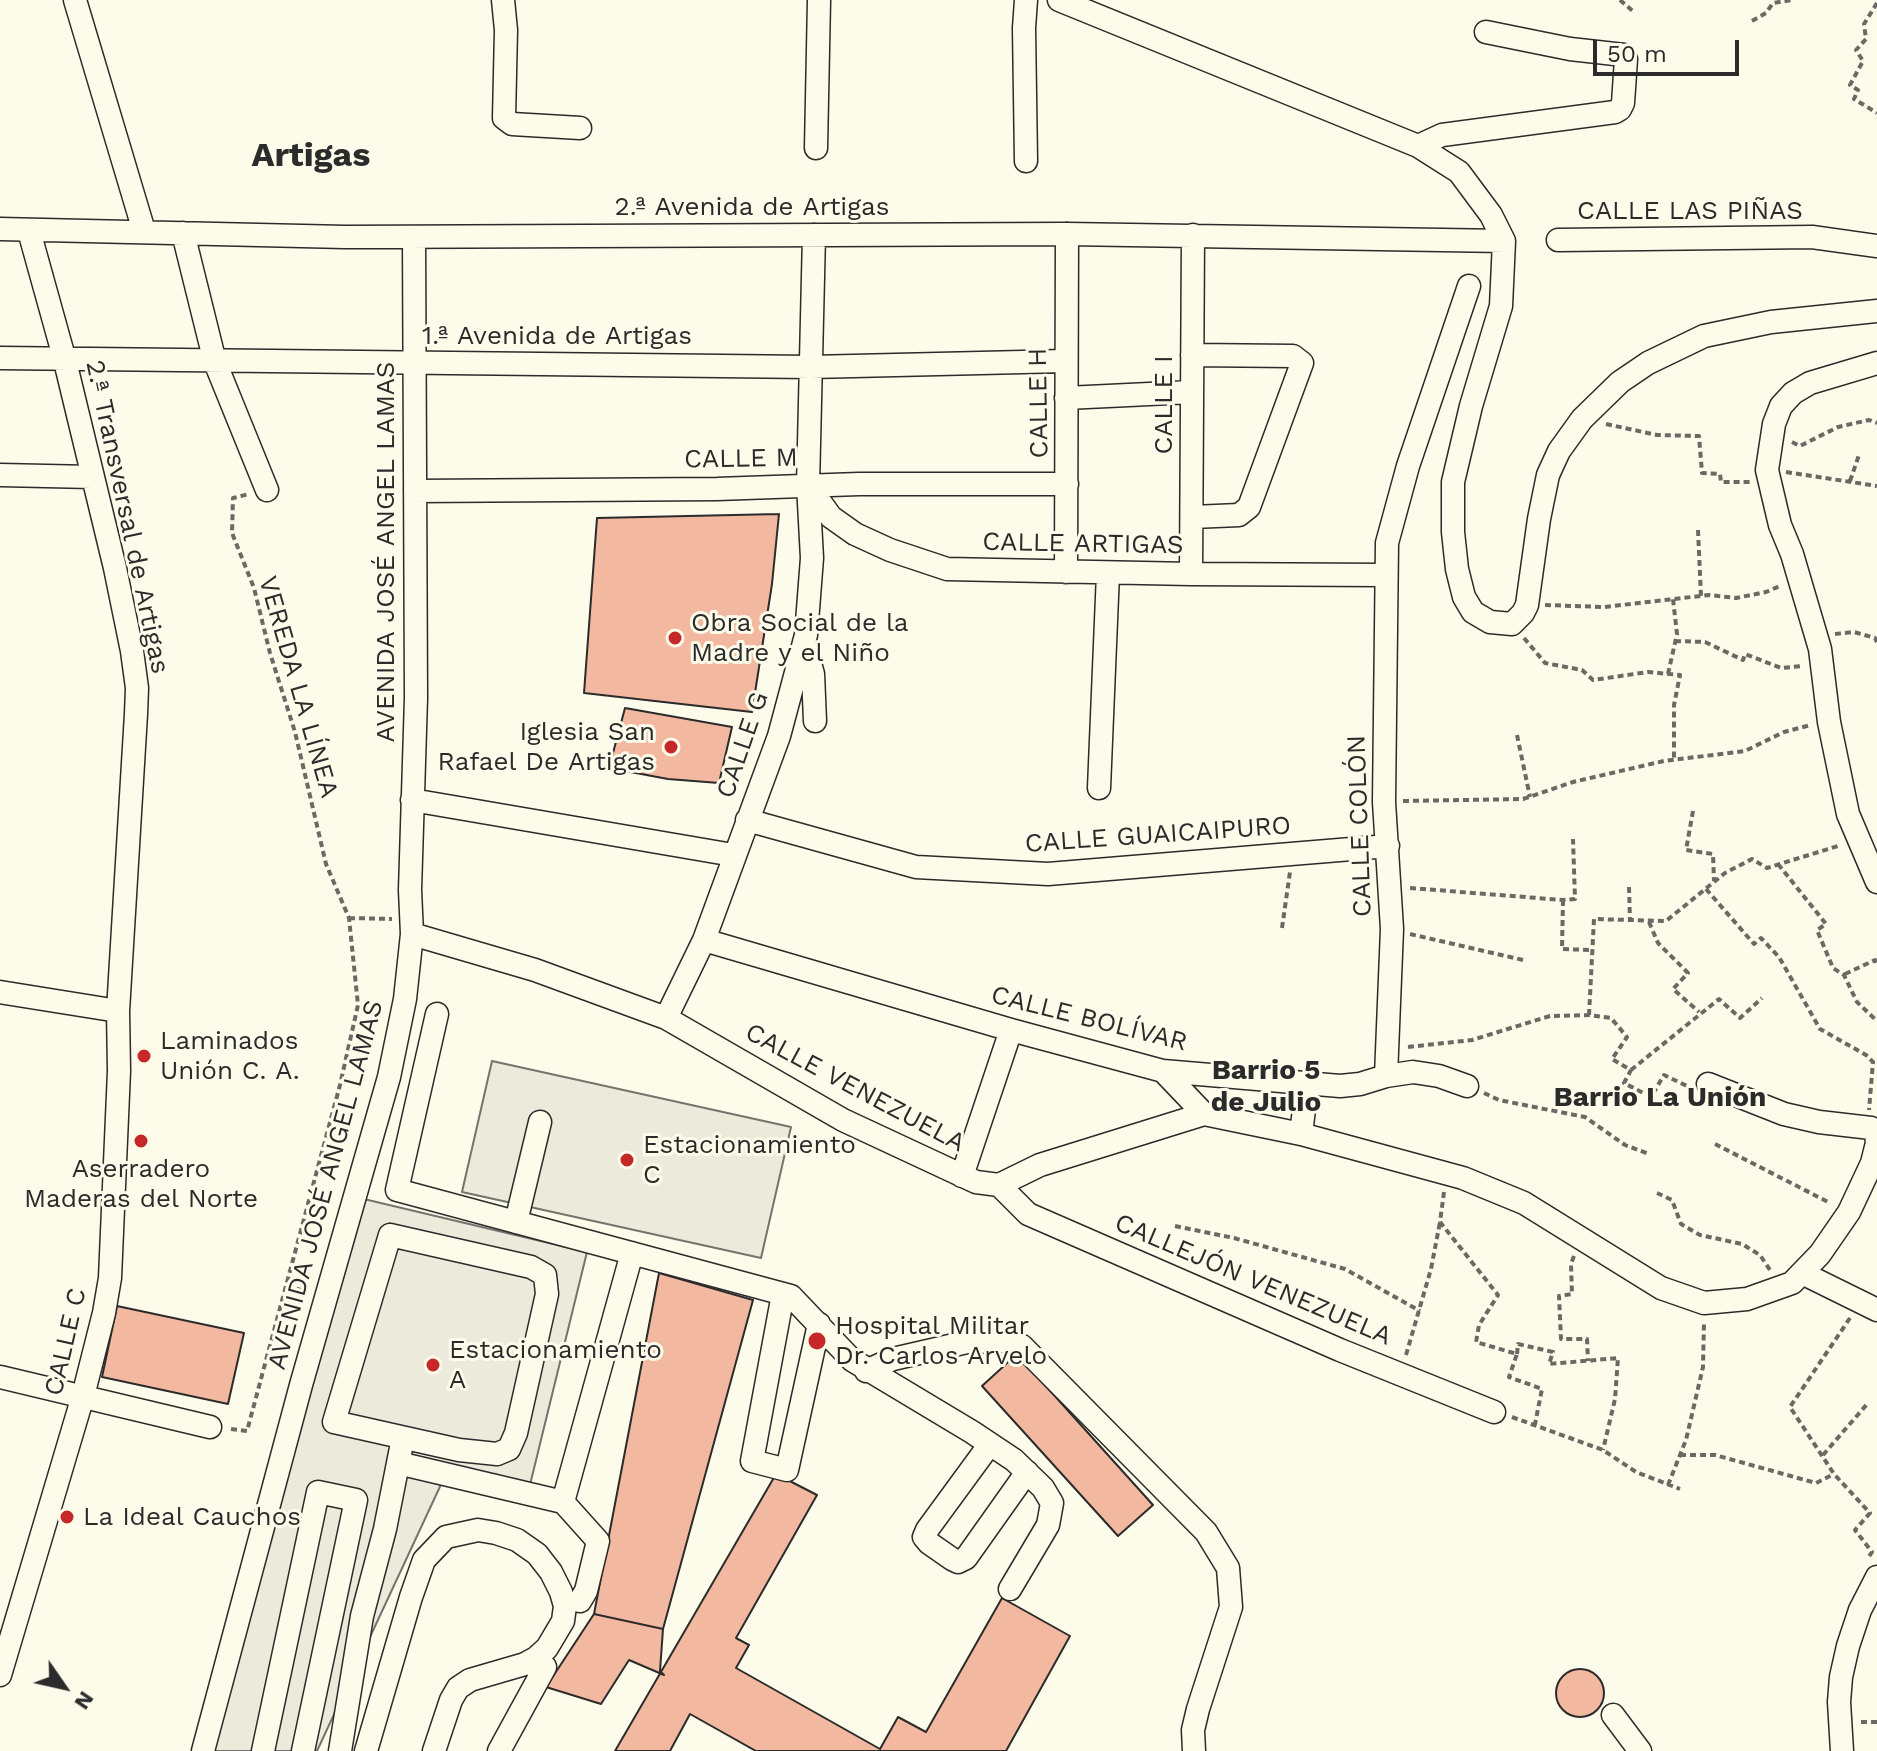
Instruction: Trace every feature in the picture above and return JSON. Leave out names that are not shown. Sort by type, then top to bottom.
[{"type":"street","points":[[75,0],[144,231]]},
{"type":"street","points":[[503,0],[504,118],[512,124],[580,128]]},
{"type":"street","points":[[816,148],[819,0]]},
{"type":"street","points":[[1014,0],[1028,0],[1024,28],[1026,161]]},
{"type":"street","points":[[1059,0],[1418,146],[1459,172],[1491,215],[1504,241],[1501,306],[1471,406],[1453,482],[1457,569],[1468,605],[1482,619],[1512,624],[1527,605],[1548,475],[1559,451],[1582,419],[1620,382],[1648,363],[1704,336],[1771,322],[1877,311]]},
{"type":"street","points":[[1418,146],[1442,135],[1615,112],[1622,106],[1624,55],[1570,49],[1486,32]]},
{"type":"street","name":"2.ª Avenida de Artigas","points":[[0,229],[414,237],[1067,234],[1504,241]]},
{"type":"street","name":"2.ª Transversal de Artigas","points":[[29,231],[64,357],[115,568],[137,688],[118,1011]]},
{"type":"street","points":[[183,233],[215,362],[267,490]]},
{"type":"street","name":"CALLE H","points":[[1066,572],[1067,234]]},
{"type":"street","name":"CALLE G","points":[[666,1018],[704,940],[779,736],[804,641],[812,558],[808,485],[814,235]]},
{"type":"street","name":"CALLE I","points":[[1191,574],[1193,235]]},
{"type":"street","name":"AVENIDA JOSÉ ANGEL LAMAS","points":[[203,1751],[305,1370],[389,1077],[405,999],[411,927],[416,698],[414,237]]},
{"type":"street","name":"CALLE LAS PIÑAS","points":[[1558,240],[1812,237],[1877,246]]},
{"type":"street","name":"CALLE COLÓN","points":[[1386,1076],[1392,929],[1384,802],[1387,543],[1408,466],[1469,286]]},
{"type":"street","points":[[1192,355],[1298,358],[1302,363],[1249,507],[1239,515],[1193,517]]},
{"type":"street","name":"1.ª Avenida de Artigas","points":[[0,358],[811,367],[1065,361]]},
{"type":"street","points":[[1877,363],[1810,383],[1793,393],[1781,406],[1772,433],[1768,476],[1780,525],[1817,636],[1841,787],[1858,840],[1877,882]]},
{"type":"street","points":[[1066,398],[1191,392]]},
{"type":"street","points":[[0,475],[92,477]]},
{"type":"street","name":"CALLE M","points":[[415,491],[1067,484]]},
{"type":"street","name":"CALLE ARTIGAS","points":[[808,485],[831,517],[855,534],[947,569],[1385,575]]},
{"type":"street","points":[[1099,788],[1108,573]]},
{"type":"street","points":[[804,641],[813,674],[815,721]]},
{"type":"street","points":[[412,800],[733,855]]},
{"type":"street","name":"CALLE GUAICAIPURO","points":[[747,820],[916,867],[1048,874],[1388,846]]},
{"type":"street","name":"CALLE VENEZUELA","points":[[411,927],[666,1018],[843,1120],[976,1182],[999,1185]]},
{"type":"street","name":"CALLE BOLÍVAR","points":[[704,940],[1163,1071],[1307,1085],[1360,1084],[1413,1072],[1428,1073],[1467,1086]]},
{"type":"street","points":[[0,992],[118,1011]]},
{"type":"street","name":"CALLE C","points":[[0,1675],[83,1396],[104,1313],[110,1278],[119,1071],[118,1011]]},
{"type":"street","points":[[437,1014],[397,1190],[783,1294],[801,1304],[866,1371],[990,1444],[1043,1488],[1052,1503],[1048,1525],[1010,1589]]},
{"type":"street","points":[[962,1176],[1011,1030]]},
{"type":"street","points":[[1163,1071],[1204,1114]]},
{"type":"street","points":[[999,1185],[1040,1165],[1204,1114],[1301,1134],[1463,1178],[1524,1203],[1661,1288],[1704,1303],[1747,1299],[1782,1289],[1820,1254],[1849,1212],[1872,1163],[1876,1134],[1871,1128],[1784,1114],[1708,1084]]},
{"type":"street","points":[[1301,1134],[1307,1085]]},
{"type":"street","points":[[516,1222],[540,1122]]},
{"type":"street","name":"CALLEJÓN VENEZUELA","points":[[999,1185],[1028,1214],[1494,1412]]},
{"type":"street","points":[[390,1235],[531,1267],[545,1275],[547,1294],[516,1433],[509,1449],[497,1454],[459,1450],[403,1438],[334,1422],[390,1235]]},
{"type":"street","points":[[563,1502],[632,1253]]},
{"type":"street","points":[[1802,1273],[1868,1306]]},
{"type":"street","points":[[783,1294],[752,1461],[787,1470],[819,1324]]},
{"type":"street","points":[[866,1371],[893,1359],[967,1342],[1010,1341],[1022,1346],[1206,1532],[1228,1568],[1231,1607],[1198,1709],[1193,1730],[1194,1751]]},
{"type":"street","points":[[0,1377],[210,1427]]},
{"type":"street","points":[[340,1751],[362,1616],[385,1529],[403,1438]]},
{"type":"street","points":[[990,1444],[927,1530],[924,1537],[929,1543],[958,1562],[966,1558],[1027,1472]]},
{"type":"street","points":[[398,1463],[563,1502],[598,1541],[586,1591],[580,1601]]},
{"type":"street","points":[[263,1751],[318,1492],[356,1500],[303,1751]]},
{"type":"street","points":[[366,1751],[424,1560],[446,1537],[478,1530],[517,1540],[537,1554],[551,1572],[565,1606],[563,1621],[547,1648],[536,1658],[470,1680],[458,1688],[434,1751]]},
{"type":"street","points":[[1842,1751],[1841,1677],[1872,1569]]},
{"type":"street","points":[[332,1613],[362,1616]]},
{"type":"street","points":[[499,1751],[545,1667]]},
{"type":"street","points":[[1613,1715],[1640,1751]]},
{"type":"path","points":[[1620,0],[1634,12]]},
{"type":"path","points":[[1752,21],[1766,13],[1773,3],[1792,0]]},
{"type":"path","points":[[1877,3],[1864,24],[1866,39],[1856,50],[1863,61],[1850,85],[1858,90],[1854,99],[1877,113]]},
{"type":"path","points":[[1582,419],[1657,435],[1699,436],[1702,473],[1720,474],[1721,482],[1768,476],[1850,481],[1877,486]]},
{"type":"path","points":[[1772,433],[1800,446],[1838,427],[1869,420],[1877,423]]},
{"type":"path","points":[[1850,481],[1859,455]]},
{"type":"path","name":"VEREDA LA LÍNEA","points":[[210,1427],[247,1431],[340,1085],[358,1005],[349,918],[326,864],[295,732],[270,653],[254,588],[232,533],[233,498],[267,490]]},
{"type":"path","points":[[1698,530],[1701,596]]},
{"type":"path","points":[[1527,605],[1604,607],[1701,596],[1736,598],[1766,592],[1800,578]]},
{"type":"path","points":[[1668,674],[1677,634],[1673,599]]},
{"type":"path","points":[[1512,624],[1545,663],[1582,670],[1593,680],[1648,672],[1680,675],[1674,705],[1674,760]]},
{"type":"path","points":[[1817,636],[1854,632],[1875,638],[1877,642]]},
{"type":"path","points":[[1675,641],[1705,642],[1743,660],[1745,654],[1781,668],[1821,665]]},
{"type":"path","points":[[1384,802],[1523,799],[1573,782],[1674,760],[1745,751],[1784,732],[1829,722]]},
{"type":"path","points":[[1517,735],[1530,797]]},
{"type":"path","points":[[1693,811],[1686,850],[1713,854],[1714,881]]},
{"type":"path","points":[[1391,886],[1575,899],[1573,839]]},
{"type":"path","points":[[1589,1015],[1594,919],[1666,921],[1714,881],[1752,859],[1767,868],[1858,840]]},
{"type":"path","points":[[1282,928],[1293,854]]},
{"type":"path","points":[[1778,864],[1826,924],[1817,930],[1833,968],[1844,975],[1857,1002],[1877,1021]]},
{"type":"path","points":[[1629,887],[1630,921]]},
{"type":"path","points":[[1706,889],[1754,944],[1761,938],[1779,957],[1820,1029],[1873,1062],[1869,1116]]},
{"type":"path","points":[[1563,900],[1562,949],[1592,950]]},
{"type":"path","points":[[349,918],[411,927]]},
{"type":"path","points":[[1649,922],[1658,943],[1688,973],[1673,989],[1699,1012]]},
{"type":"path","points":[[1392,929],[1523,960]]},
{"type":"path","points":[[1844,975],[1875,960],[1877,964]]},
{"type":"path","points":[[1708,1084],[1695,1089],[1664,1075],[1651,1097],[1624,1083],[1631,1070],[1699,1012],[1719,999],[1740,1018],[1762,998]]},
{"type":"path","points":[[1388,1048],[1472,1040],[1550,1016],[1589,1015],[1611,1018],[1627,1037],[1612,1059],[1631,1070]]},
{"type":"path","points":[[1467,1086],[1499,1100],[1585,1117],[1625,1145],[1649,1154]]},
{"type":"path","points":[[1715,1144],[1849,1212]]},
{"type":"path","points":[[1399,1374],[1420,1311],[1440,1222],[1446,1174]]},
{"type":"path","points":[[1657,1193],[1672,1200],[1681,1224],[1700,1235],[1742,1244],[1760,1255],[1782,1289]]},
{"type":"path","points":[[1440,1222],[1498,1295],[1479,1325],[1476,1342],[1517,1354]]},
{"type":"path","points":[[1175,1226],[1234,1238],[1345,1269],[1420,1311]]},
{"type":"path","points":[[1581,1239],[1571,1264],[1572,1294],[1559,1296],[1561,1339],[1587,1339],[1588,1361]]},
{"type":"path","points":[[1668,1485],[1680,1455],[1703,1367],[1704,1303]]},
{"type":"path","points":[[1868,1306],[1790,1407],[1834,1474],[1870,1513],[1855,1530],[1872,1552],[1872,1569]]},
{"type":"path","points":[[1535,1424],[1542,1389],[1509,1377],[1518,1344],[1553,1352],[1549,1364],[1618,1358],[1615,1399],[1603,1450]]},
{"type":"path","points":[[1822,1456],[1868,1403]]},
{"type":"path","points":[[1494,1412],[1603,1450],[1636,1472],[1680,1489]]},
{"type":"path","points":[[1680,1455],[1715,1455],[1816,1483],[1834,1474]]},
{"type":"shaded area","name":"Estacionamiento C","points":[[492,1061],[791,1127],[761,1258],[462,1192]]},
{"type":"shaded area","name":"Estacionamiento A","points":[[347,1195],[587,1252],[527,1497],[444,1478],[317,1751],[212,1751]]},
{"type":"building","name":"Obra Social de la Madre y el Niño","points":[[779,514],[772,584],[752,712],[584,693],[597,518]]},
{"type":"building","name":"Iglesia San Rafael De Artigas","points":[[625,708],[732,727],[719,783],[668,779],[609,768]]},
{"type":"building","points":[[659,1273],[753,1300],[663,1629],[594,1614]]},
{"type":"building","points":[[117,1306],[244,1333],[228,1404],[102,1377]]},
{"type":"building","points":[[1017,1354],[1153,1505],[1118,1536],[982,1386]]},
{"type":"building","points":[[776,1474],[817,1495],[736,1638],[749,1645],[736,1668],[880,1749],[898,1717],[926,1732],[1002,1598],[1070,1636],[1006,1751],[756,1751],[690,1714],[670,1751],[615,1751]]},
{"type":"building","points":[[594,1614],[663,1629],[660,1671],[664,1675],[629,1660],[601,1704],[546,1687]]},
{"type":"building","points":[[1580,1669],[1589,1670],[1597,1676],[1603,1684],[1603,1702],[1597,1710],[1589,1716],[1580,1717],[1571,1716],[1563,1710],[1557,1702],[1556,1693],[1557,1684],[1563,1676],[1571,1670]]},
{"type":"place","name":"Obra Social de la Madre y el Niño","points":[[675,638]]},
{"type":"place","name":"Iglesia San Rafael De Artigas","points":[[671,747]]},
{"type":"place","name":"Laminados Unión C. A.","points":[[144,1056]]},
{"type":"place","name":"Aserradero Maderas del Norte","points":[[141,1141]]},
{"type":"place","name":"Estacionamiento C","points":[[627,1160]]},
{"type":"place","name":"Hospital Militar Dr. Carlos Arvelo","points":[[817,1341]]},
{"type":"place","name":"Estacionamiento A","points":[[433,1365]]},
{"type":"place","name":"La Ideal Cauchos","points":[[67,1517]]},
{"type":"district","name":"Artigas","points":[[311,156]]},
{"type":"district","name":"Barrio 5 de Julio","points":[[1266,1087]]},
{"type":"district","name":"Barrio La Unión","points":[[1660,1098]]}]
